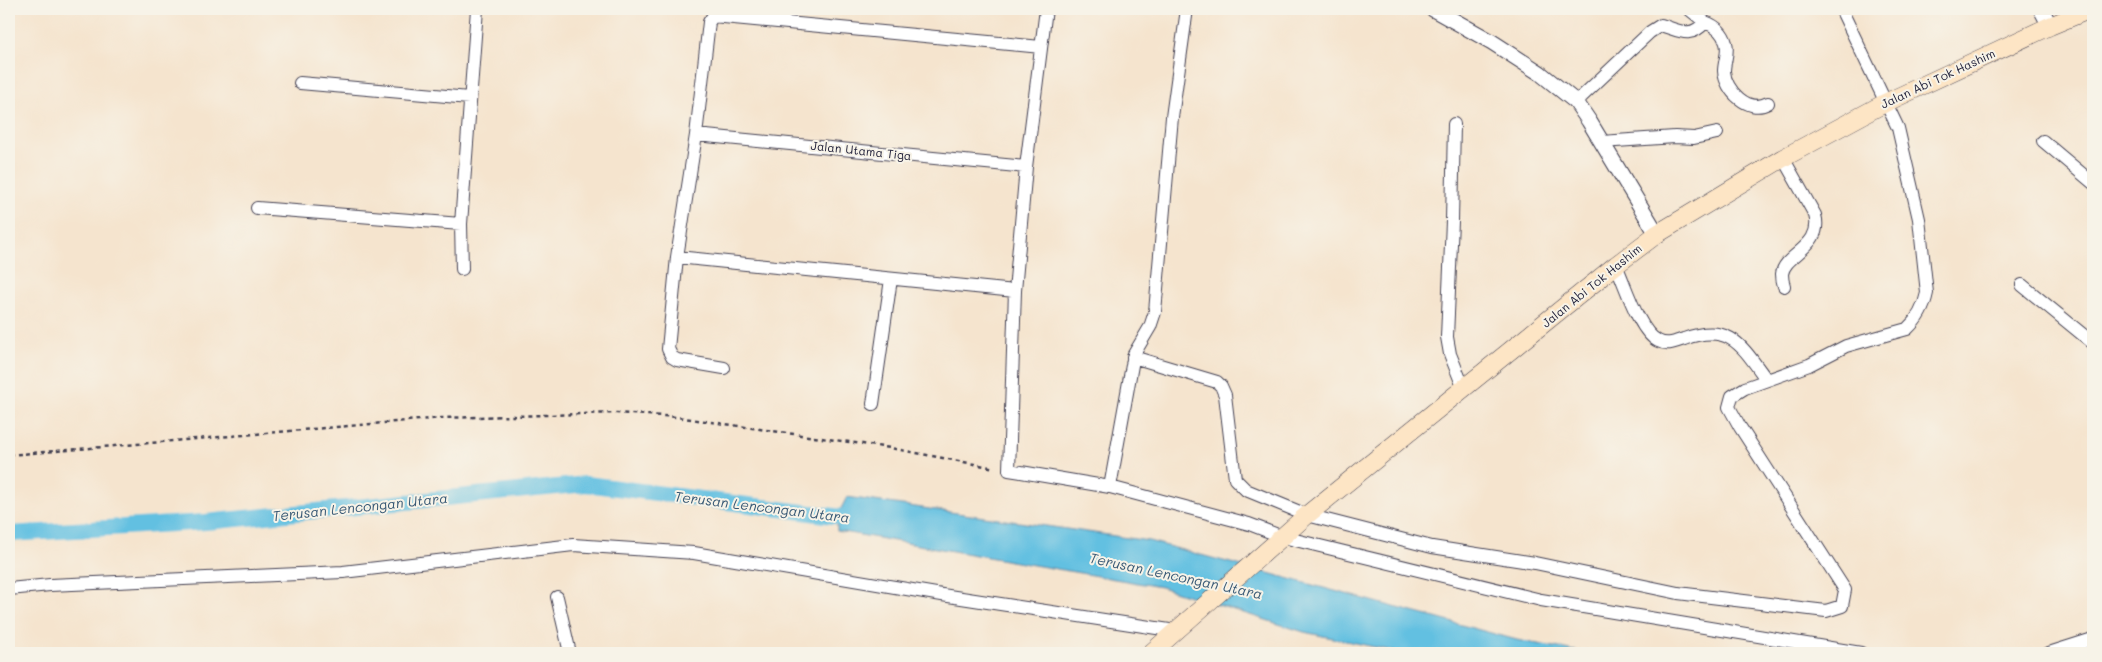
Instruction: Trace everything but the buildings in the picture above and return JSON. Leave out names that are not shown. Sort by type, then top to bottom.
[{"type":"main road","name":"Jalan Abi Tok Hashim","points":[[1151,653],[1307,515],[1657,234],[1783,158],[1885,103],[2050,26],[2092,9]]},
{"type":"street","points":[[462,269],[461,224],[477,9]]},
{"type":"street","points":[[1046,9],[1026,167],[1015,291],[1009,470],[1110,487],[1249,524],[1283,537],[1541,600],[1861,653]]},
{"type":"street","points":[[1110,487],[1133,357],[1137,346],[1150,327],[1155,312],[1172,117],[1187,9]]},
{"type":"street","points":[[1433,9],[1492,42],[1540,73],[1576,102],[1657,234]]},
{"type":"street","points":[[1688,9],[1705,22],[1717,27],[1727,44],[1728,50],[1724,70],[1726,81],[1735,94],[1745,102],[1757,107],[1768,104]]},
{"type":"street","points":[[1133,357],[1217,382],[1222,386],[1225,394],[1235,479],[1246,490],[1307,515],[1432,547],[1535,563],[1678,593],[1802,609],[1826,611],[1836,609],[1842,606],[1845,590],[1729,407],[1732,396],[1737,392],[1766,379],[1809,365],[1846,346],[1907,329],[1914,322],[1924,304],[1927,293],[1919,219],[1898,128],[1841,9]]},
{"type":"street","points":[[2041,9],[2050,26]]},
{"type":"street","points":[[724,368],[684,362],[672,357],[667,337],[696,135],[709,22],[713,12],[1041,48]]},
{"type":"street","points":[[1576,102],[1650,32],[1661,25],[1689,33],[1699,29],[1705,22]]},
{"type":"street","points":[[300,83],[469,98]]},
{"type":"street","points":[[1454,124],[1447,337],[1450,354],[1464,389]]},
{"type":"street","points":[[1601,142],[1675,137],[1694,138],[1717,134]]},
{"type":"street","name":"Jalan Utama Tiga","points":[[696,135],[1026,167]]},
{"type":"street","points":[[2043,141],[2093,183]]},
{"type":"street","points":[[1783,158],[1818,224],[1807,246],[1785,268],[1782,274],[1784,286]]},
{"type":"street","points":[[257,208],[461,224]]},
{"type":"street","points":[[677,257],[1015,291]]},
{"type":"street","points":[[1616,265],[1643,325],[1658,341],[1670,344],[1703,334],[1728,336],[1739,343],[1766,379]]},
{"type":"street","points":[[873,404],[892,279]]},
{"type":"street","points":[[2022,285],[2093,343]]},
{"type":"street","points":[[9,589],[343,572],[573,545],[694,553],[942,595],[1176,630]]},
{"type":"street","points":[[557,597],[570,653]]},
{"type":"street","points":[[2049,653],[2093,639]]},
{"type":"path","points":[[9,455],[442,418],[617,413],[677,417],[890,448],[1009,470]]},
{"type":"water","points":[[847,497],[1149,541],[1517,640],[1586,653],[1403,653],[1304,632],[1161,587],[837,531],[837,516]]},
{"type":"waterway","name":"Terusan Lencongan Utara","points":[[9,534],[206,522],[586,484],[857,519]]}]
